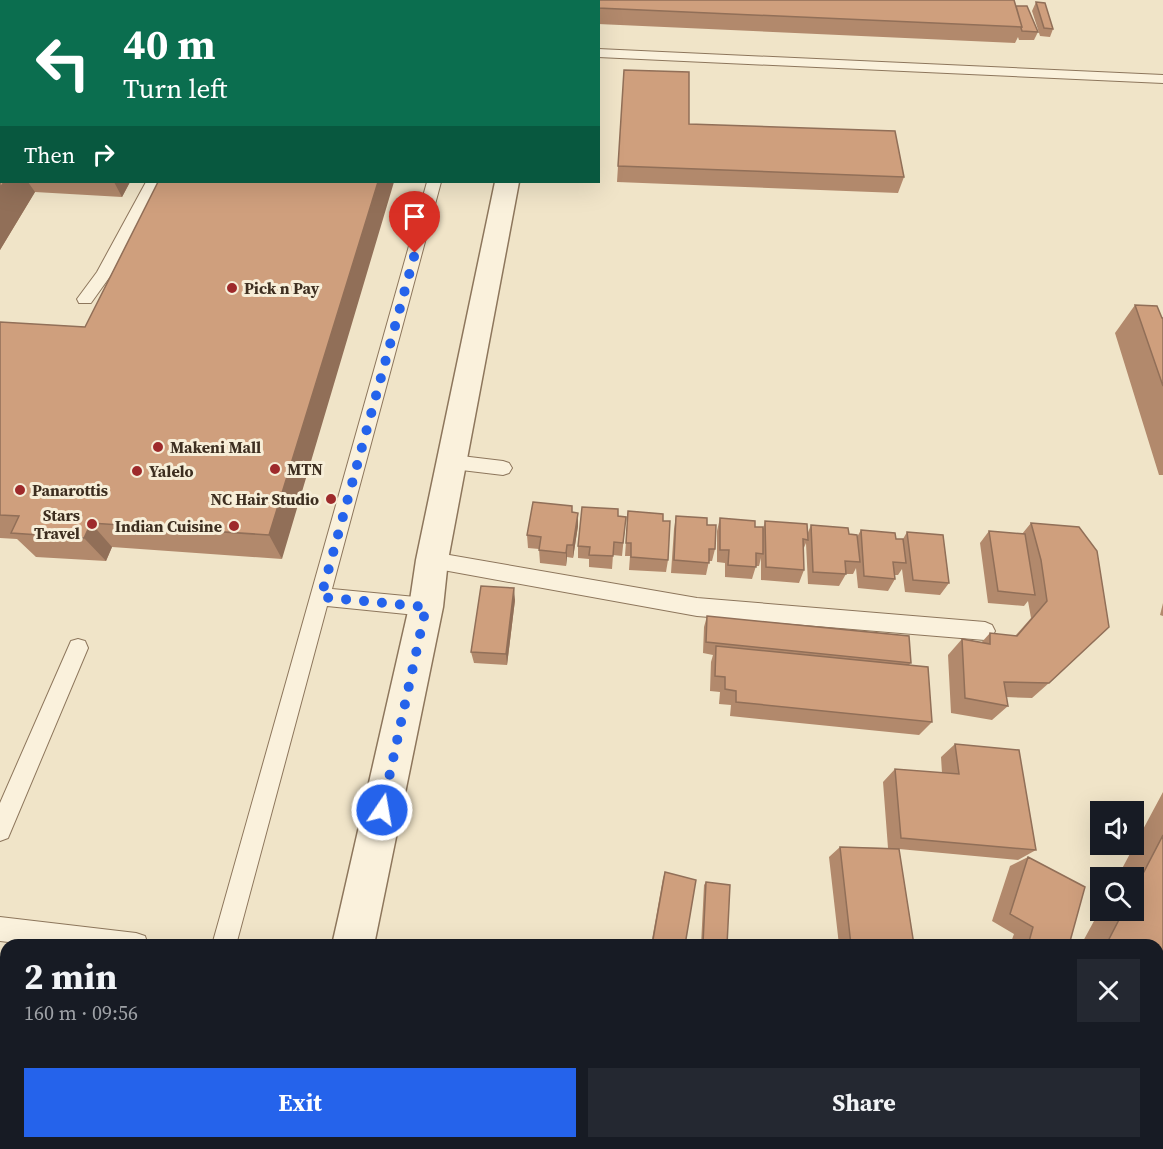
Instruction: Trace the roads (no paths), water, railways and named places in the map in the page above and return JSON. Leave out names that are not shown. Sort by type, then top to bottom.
[{"type":"street","points":[[354,939],[426,607],[432,560],[507,183]]},
{"type":"lane","points":[[600,53],[1163,79]]},
{"type":"lane","points":[[85,299],[103,275],[152,183]]},
{"type":"lane","points":[[226,939],[298,669],[321,597],[434,183]]},
{"type":"lane","points":[[453,462],[503,468]]},
{"type":"lane","points":[[432,560],[697,607],[986,632]]},
{"type":"lane","points":[[321,597],[426,607]]},
{"type":"lane","points":[[0,830],[78,648]]},
{"type":"lane","points":[[1,933],[68,939]]},
{"type":"place","name":"Pick n Pay","points":[[232,288]]},
{"type":"place","name":"Makeni Mall","points":[[158,447]]},
{"type":"place","name":"MTN","points":[[275,469]]},
{"type":"place","name":"Yalelo","points":[[137,471]]},
{"type":"place","name":"Panarottis","points":[[20,490]]},
{"type":"place","name":"NC Hair Studio","points":[[331,499]]},
{"type":"place","name":"Stars Travel","points":[[92,524]]},
{"type":"place","name":"Indian Cuisine","points":[[234,526]]}]
